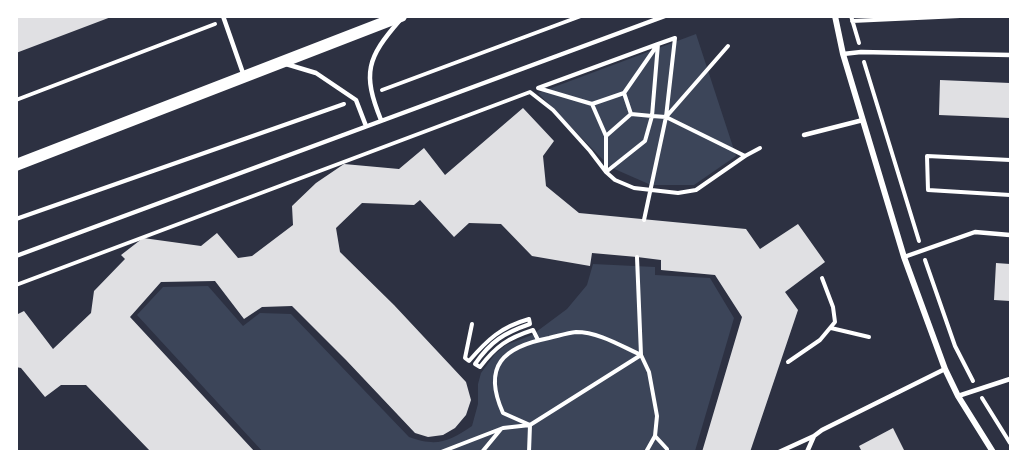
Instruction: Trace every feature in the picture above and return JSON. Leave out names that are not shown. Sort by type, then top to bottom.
[{"type":"main road","points":[[16,165],[402,16]]},
{"type":"street","points":[[834,16],[843,54],[904,257],[957,396],[993,452]]},
{"type":"lane","points":[[381,120],[370,94],[370,72],[382,40],[402,16]]},
{"type":"lane","points":[[16,256],[665,16]]},
{"type":"lane","points":[[224,19],[244,76]]},
{"type":"lane","points":[[843,54],[861,52],[1011,55]]},
{"type":"lane","points":[[280,62],[316,73],[356,100],[366,126]]},
{"type":"lane","points":[[804,135],[863,120]]},
{"type":"lane","points":[[904,257],[975,232],[1011,235]]},
{"type":"lane","points":[[779,452],[945,369]]},
{"type":"lane","points":[[957,396],[1011,379]]},
{"type":"lane","points":[[807,452],[814,436]]},
{"type":"path","points":[[370,94],[581,16]]},
{"type":"path","points":[[960,16],[851,19],[922,251],[955,346],[976,389],[1011,443]]},
{"type":"path","points":[[16,100],[224,19]]},
{"type":"path","points":[[16,285],[538,88],[675,39],[666,117],[644,220]]},
{"type":"path","points":[[538,88],[592,104],[624,93],[658,44]]},
{"type":"path","points":[[606,172],[645,141],[652,116],[658,44]]},
{"type":"path","points":[[666,117],[728,46]]},
{"type":"path","points":[[530,92],[553,110],[606,172],[615,180],[634,188],[678,193],[696,190],[760,148]]},
{"type":"path","points":[[624,93],[631,114]]},
{"type":"path","points":[[16,219],[356,100]]},
{"type":"path","points":[[592,104],[606,136],[606,172]]},
{"type":"path","points":[[606,136],[631,114],[666,117],[745,156]]},
{"type":"path","points":[[1011,160],[927,156],[928,190],[1011,195]]},
{"type":"path","points":[[637,257],[641,355],[649,372],[657,416],[655,436],[646,452]]},
{"type":"path","points":[[789,362],[820,340],[835,322],[833,308],[822,278]]},
{"type":"path","points":[[472,324],[465,358],[469,361],[496,333],[514,323],[529,319],[530,324],[500,336],[486,348],[475,364],[480,367],[491,352],[504,341],[533,330],[538,340]]},
{"type":"path","points":[[831,328],[869,337]]},
{"type":"path","points":[[530,425],[504,413],[495,394],[495,375],[501,359],[514,348],[538,340],[577,332],[600,336],[641,355]]},
{"type":"path","points":[[441,452],[503,428],[530,425],[641,355]]},
{"type":"path","points":[[529,452],[530,425]]},
{"type":"path","points":[[482,452],[503,428]]},
{"type":"path","points":[[655,436],[667,452]]},
{"type":"path","points":[[398,452],[415,452]]},
{"type":"shaded area","points":[[696,34],[736,156],[694,185],[651,185],[610,167],[538,93]]},
{"type":"shaded area","points":[[593,264],[655,267],[655,275],[710,278],[734,318],[695,451],[263,452],[137,315],[163,287],[208,286],[243,326],[260,313],[291,314],[409,437],[435,442],[456,436],[472,426],[478,404],[478,384],[481,373],[495,354],[506,345],[532,335],[567,309],[587,285]]},
{"type":"building","points":[[21,16],[111,17],[16,53],[16,18]]},
{"type":"building","points":[[940,80],[1010,83],[1010,118],[939,115]]},
{"type":"building","points":[[523,108],[554,141],[543,156],[546,186],[579,213],[746,229],[760,249],[798,224],[825,262],[785,292],[798,310],[750,452],[702,452],[742,317],[715,275],[661,270],[661,260],[637,257],[592,253],[590,266],[532,256],[501,224],[469,223],[454,237],[420,200],[414,205],[362,203],[336,228],[340,252],[394,305],[466,382],[471,400],[466,415],[455,428],[443,435],[428,437],[415,433],[292,306],[262,307],[244,319],[215,281],[161,282],[130,317],[255,452],[151,452],[86,385],[61,385],[45,397],[21,368],[16,367],[16,315],[24,311],[53,349],[91,313],[94,291],[125,259],[121,255],[143,238],[201,246],[217,233],[238,258],[252,256],[293,225],[292,206],[316,183],[344,164],[399,169],[424,148],[445,175]]},
{"type":"building","points":[[996,263],[1010,264],[1010,301],[994,300]]},
{"type":"building","points":[[893,428],[905,452],[862,452],[859,446]]}]
